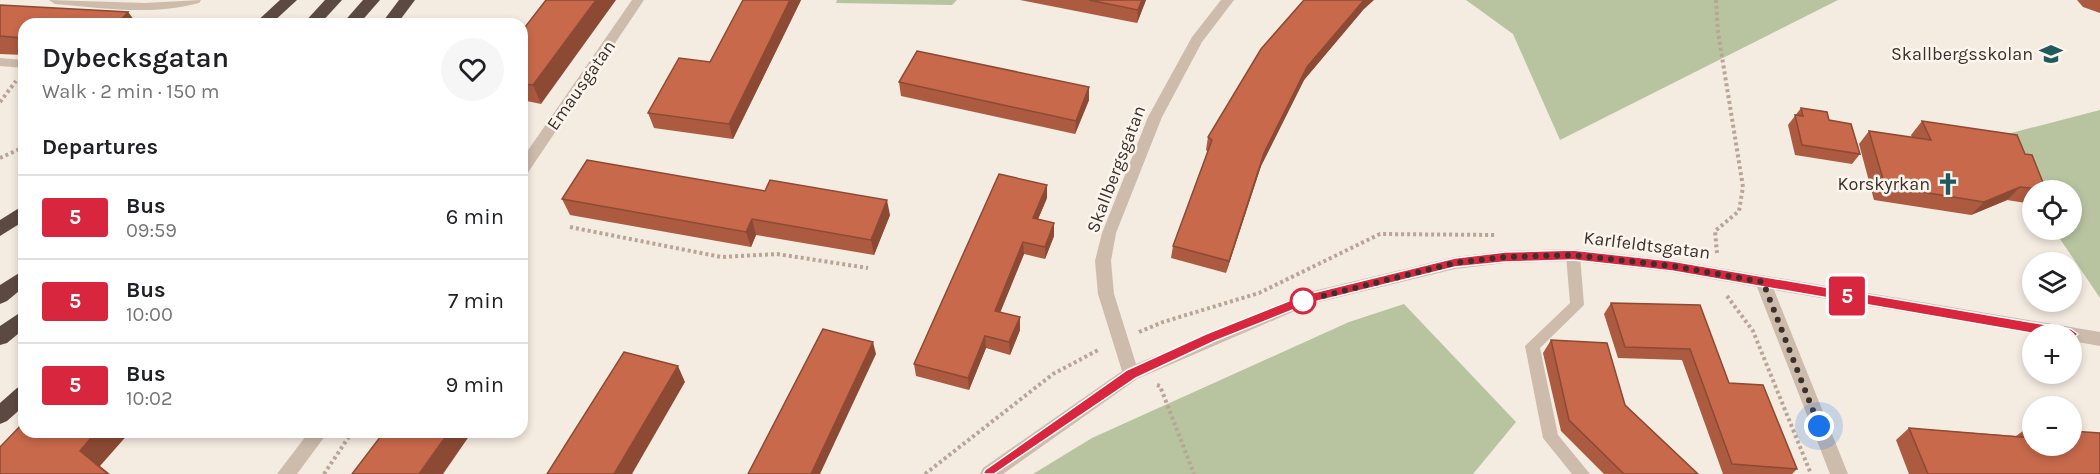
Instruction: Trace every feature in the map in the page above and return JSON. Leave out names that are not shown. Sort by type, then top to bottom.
[{"type":"highway","points":[[269,18],[289,0]]},
{"type":"highway","points":[[317,18],[334,0]]},
{"type":"highway","points":[[356,18],[372,0]]},
{"type":"highway","points":[[394,18],[407,0]]},
{"type":"highway","points":[[0,229],[18,216]]},
{"type":"highway","points":[[0,296],[18,282]]},
{"type":"highway","points":[[0,337],[18,323]]},
{"type":"highway","points":[[0,415],[18,399]]},
{"type":"street","name":"Emausgatan","points":[[528,161],[639,0]]},
{"type":"street","name":"Skallbergsgatan","points":[[1131,374],[1106,294],[1103,261],[1110,232],[1155,117],[1197,40],[1228,0]]},
{"type":"street","name":"Karlfeldtsgatan","points":[[1131,374],[1210,338],[1309,298],[1455,263],[1505,257],[1573,255],[1672,266],[2100,339]]},
{"type":"street","points":[[1763,282],[1839,474]]},
{"type":"street","points":[[989,474],[1131,374]]},
{"type":"street","points":[[286,474],[314,438]]},
{"type":"lane","points":[[56,0],[158,6],[185,4],[195,0]]},
{"type":"lane","points":[[0,62],[18,64]]},
{"type":"lane","points":[[1573,255],[1577,305],[1532,346],[1551,438],[1582,474]]},
{"type":"path","points":[[1716,0],[1743,187],[1743,205],[1738,215],[1721,224],[1715,231],[1718,254]]},
{"type":"path","points":[[0,102],[18,79]]},
{"type":"path","points":[[0,159],[18,150]]},
{"type":"path","points":[[570,227],[721,257],[777,254],[868,268]]},
{"type":"path","points":[[1163,322],[1259,293],[1380,234],[1401,234]]},
{"type":"path","points":[[1727,297],[1743,314],[1753,331],[1810,474]]},
{"type":"path","points":[[925,474],[1053,374],[1096,350]]},
{"type":"path","points":[[1131,374],[1160,386],[1194,474]]},
{"type":"path","points":[[324,474],[348,438]]},
{"type":"green space","points":[[837,0],[957,0],[952,5],[836,3]]},
{"type":"green space","points":[[1466,0],[1838,0],[1560,140],[1513,34]]},
{"type":"green space","points":[[2100,110],[2100,298],[2082,271],[2082,252],[2069,252],[2061,240],[2082,240],[2082,180],[2024,180],[1992,138]]},
{"type":"green space","points":[[1404,304],[1516,422],[1473,474],[1033,474],[1092,438],[1349,322]]},
{"type":"building","points":[[546,0],[596,0],[533,85],[528,85],[528,23]]},
{"type":"building","points":[[743,0],[790,0],[729,124],[648,113],[679,58],[710,62]]},
{"type":"building","points":[[1089,0],[1142,0],[1138,10]]},
{"type":"building","points":[[1304,0],[1364,0],[1307,67],[1264,153],[1229,261],[1173,246],[1212,140],[1208,137],[1261,49]]},
{"type":"building","points":[[0,5],[128,12],[122,18],[18,18],[18,38],[0,36]]},
{"type":"building","points":[[917,51],[1089,87],[1076,121],[899,82]]},
{"type":"building","points":[[1801,108],[1827,112],[1829,120],[1851,124],[1860,154],[1802,145],[1795,115],[1803,116]]},
{"type":"building","name":"Korskyrkan","points":[[1922,121],[2017,135],[2025,154],[2032,155],[2042,180],[2022,180],[2022,187],[1984,202],[1885,186],[1869,131],[1931,140]]},
{"type":"building","points":[[587,160],[765,191],[770,180],[887,200],[871,240],[752,219],[746,232],[562,199]]},
{"type":"building","points":[[999,174],[1047,185],[1033,218],[1054,223],[1045,247],[1023,242],[995,311],[1020,317],[1009,342],[985,336],[968,378],[914,364]]},
{"type":"building","points":[[1611,303],[1700,305],[1729,383],[1763,385],[1797,469],[1732,464],[1690,349],[1625,347]]},
{"type":"building","points":[[823,329],[873,342],[811,474],[748,474]]},
{"type":"building","points":[[1551,340],[1607,343],[1625,405],[1698,474],[1624,474],[1569,420]]},
{"type":"building","points":[[624,352],[678,366],[614,474],[547,474]]},
{"type":"building","points":[[18,428],[18,438],[91,438],[80,451],[108,474],[0,474],[0,447]]},
{"type":"building","points":[[1909,428],[2022,437],[2022,456],[2082,456],[2082,432],[2100,433],[2100,474],[1928,474]]},
{"type":"building","points":[[379,438],[445,438],[419,474],[352,474]]},
{"type":"bus line","name":"5","points":[[989,474],[1131,374],[1210,338],[1309,298],[1455,263],[1505,257],[1573,255],[1672,266],[2022,326]]},
{"type":"place","name":"Skallbergsskolan","points":[[2051,54]]},
{"type":"place","name":"Korskyrkan","points":[[1948,184]]},
{"type":"route","points":[[1303,301],[1408,273],[1455,263],[1505,257],[1573,255],[1672,266],[1763,282],[1819,426]]}]
